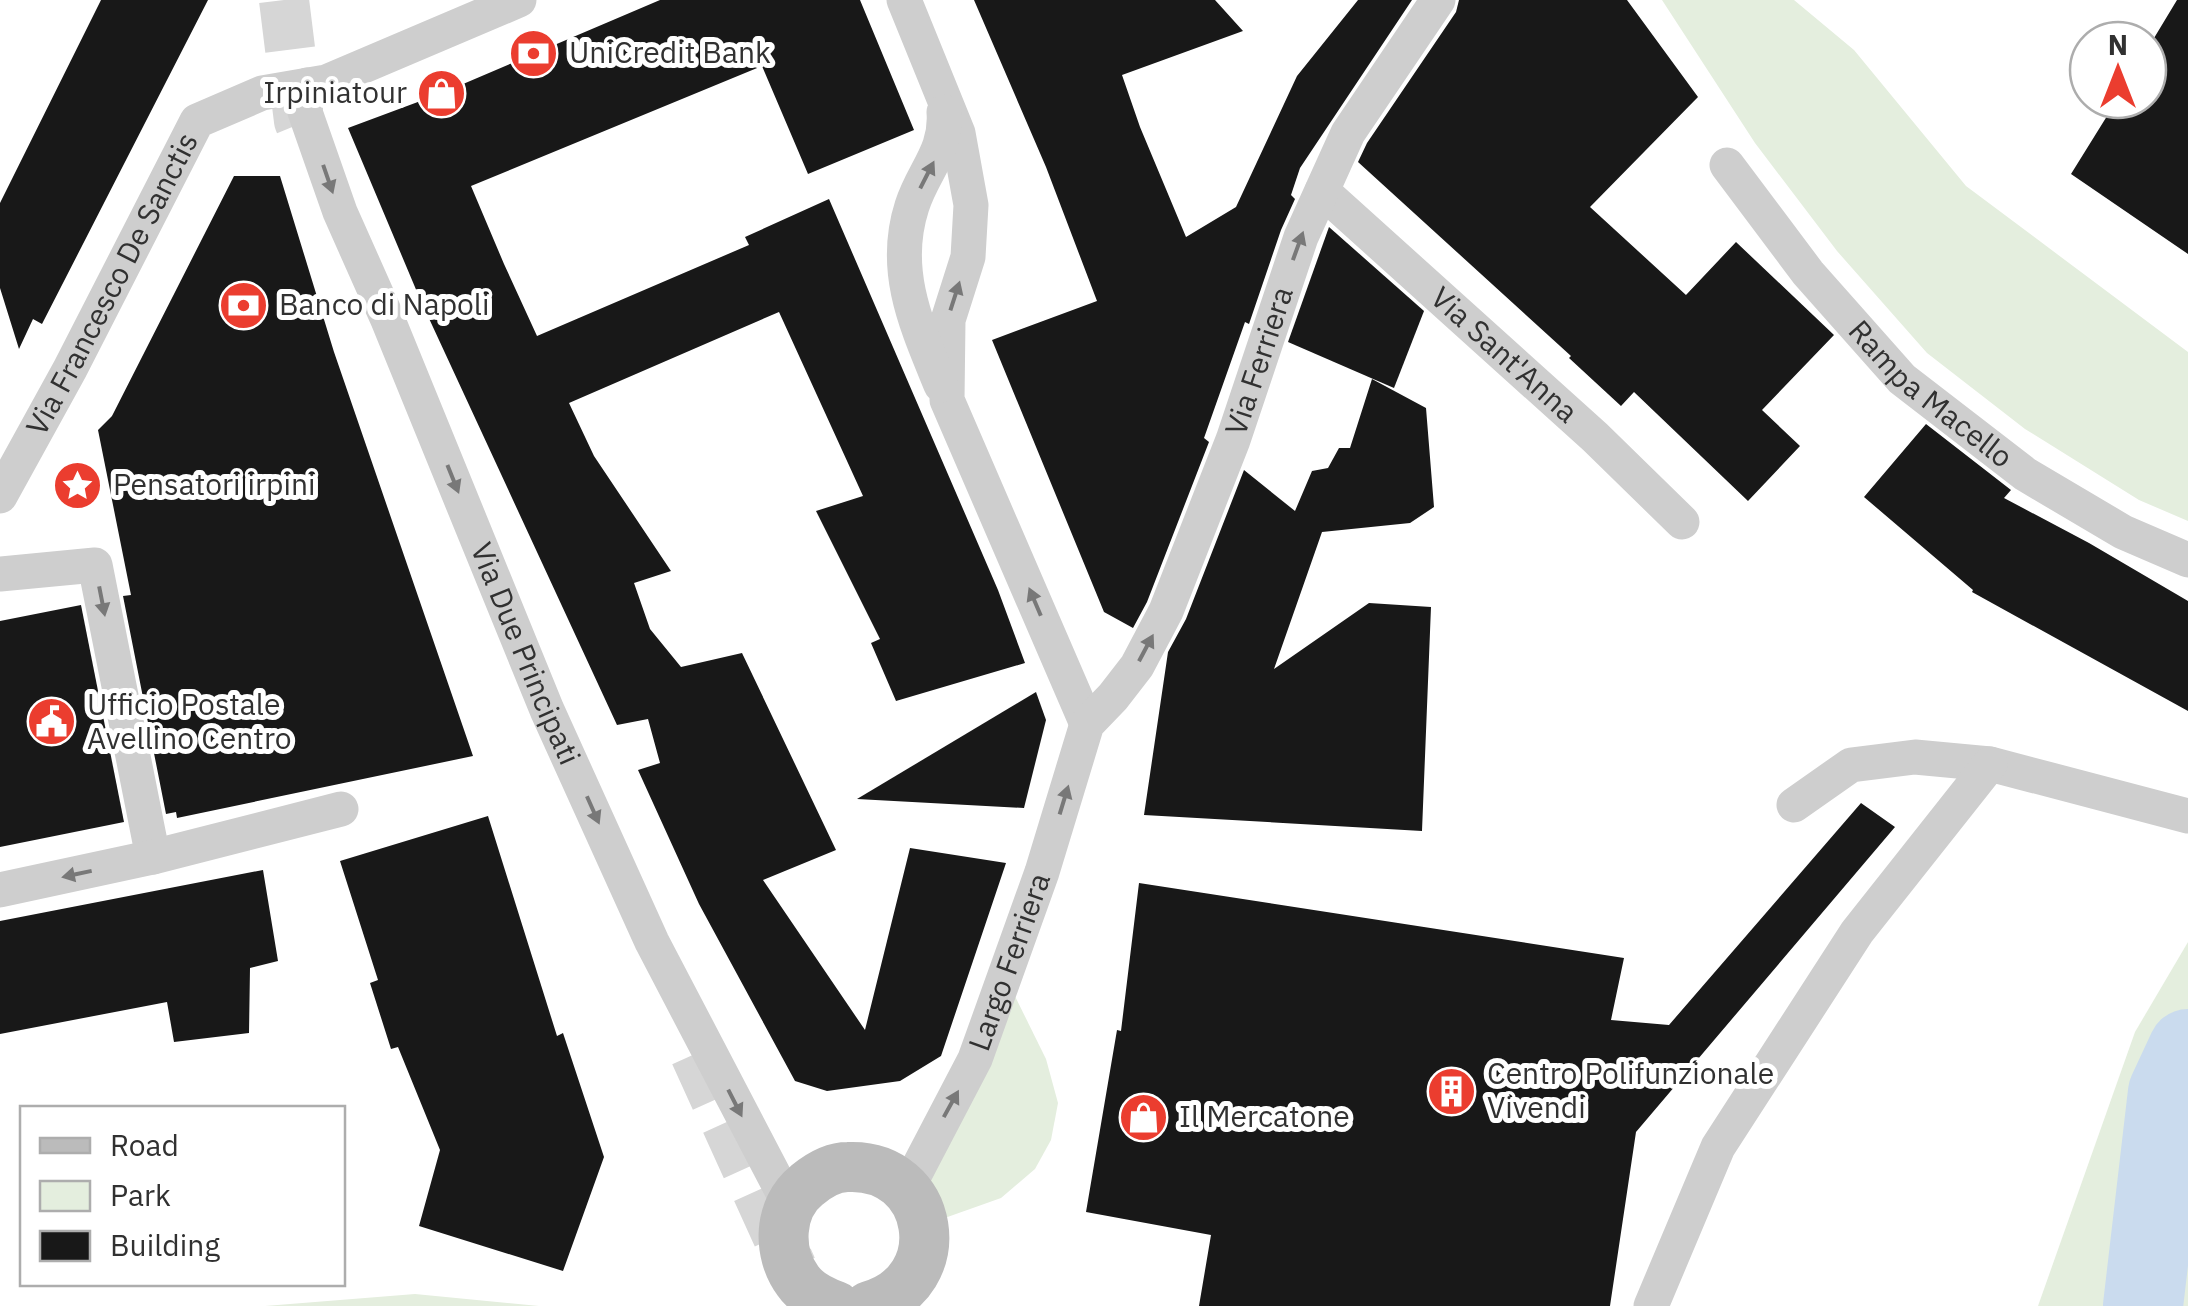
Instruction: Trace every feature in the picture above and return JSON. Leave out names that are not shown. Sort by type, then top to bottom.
[{"type":"street","name":"Via Francesco De Sanctis","points":[[0,496],[197,121],[262,94],[326,82],[519,0]]},
{"type":"street","points":[[904,0],[958,133],[971,205],[968,257],[948,320],[947,400]]},
{"type":"street","name":"Via Ferriera","points":[[1087,724],[1137,666],[1166,611],[1233,440],[1301,238],[1348,134],[1438,0]]},
{"type":"street","name":"Via Due Principati","points":[[306,85],[305,112],[340,212],[547,710],[652,942],[790,1206]]},
{"type":"street","points":[[941,94],[941,148],[912,204],[902,254],[912,314],[1087,724]]},
{"type":"street","name":"Rampa Macello","points":[[1727,165],[1808,273],[1902,378],[2025,474],[2123,532],[2188,560]]},
{"type":"street","name":"Via Sant'Anna","points":[[1322,192],[1596,437],[1682,522]]},
{"type":"street","points":[[0,574],[95,565],[153,858]]},
{"type":"street","name":"Largo Ferriera","points":[[906,1191],[975,1060],[1042,872],[1087,724]]},
{"type":"street","points":[[1794,805],[1850,766],[1916,757],[1990,764],[2188,816]]},
{"type":"street","points":[[1651,1306],[1718,1147],[1857,932],[1990,764]]},
{"type":"street","points":[[0,890],[153,858],[341,809]]},
{"type":"street","points":[[812,1299],[787,1263],[782,1230],[790,1206],[800,1190],[819,1174],[843,1166],[869,1167],[892,1177],[916,1201],[924,1225],[925,1248],[917,1272],[905,1287],[885,1302],[869,1306]]},
{"type":"green space","points":[[1662,0],[1794,0],[1854,50],[1966,186],[2188,352],[2188,521],[2139,500],[2025,429],[1927,353],[1837,251],[1755,143]]},
{"type":"green space","points":[[2188,942],[2188,1306],[2038,1306],[2135,1032]]},
{"type":"green space","points":[[1005,976],[1046,1059],[1058,1103],[1051,1140],[1035,1169],[1001,1198],[925,1225],[931,1140]]},
{"type":"green space","points":[[415,1294],[539,1306],[265,1306]]},
{"type":"building","points":[[101,0],[208,0],[42,324],[33,319],[19,349],[0,288],[0,203]]},
{"type":"building","points":[[660,0],[860,0],[914,130],[808,174],[762,66],[471,186],[537,336],[749,245],[745,237],[829,199],[998,590],[1025,663],[896,701],[871,643],[880,639],[816,511],[863,496],[779,312],[569,403],[594,456],[671,571],[634,583],[650,629],[681,667],[742,653],[836,850],[763,880],[865,1030],[910,848],[1006,863],[941,1056],[900,1081],[827,1091],[795,1081],[699,904],[638,770],[660,763],[648,719],[617,725],[420,299],[348,128],[442,93]]},
{"type":"building","points":[[974,0],[1215,0],[1243,31],[1122,75],[1186,237],[1236,207],[1297,76],[1358,0],[1412,0],[1300,168],[1291,195],[1295,199],[1204,438],[1209,442],[1147,602],[1133,628],[1104,612],[992,340],[1097,301],[1046,167]]},
{"type":"building","points":[[1459,0],[1627,0],[1698,97],[1590,207],[1686,295],[1736,242],[1834,335],[1762,410],[1800,446],[1748,501],[1634,392],[1621,406],[1358,162],[1456,12]]},
{"type":"building","points":[[2177,0],[2188,0],[2188,254],[2071,174],[2105,120],[2168,120],[2168,20],[2165,20]]},
{"type":"building","points":[[234,176],[280,176],[334,352],[473,756],[177,818],[176,812],[166,814],[123,596],[131,595],[98,430],[112,416]]},
{"type":"building","points":[[1329,227],[1424,311],[1394,388],[1288,342]]},
{"type":"building","points":[[1372,379],[1426,408],[1434,507],[1410,523],[1322,532],[1274,669],[1369,603],[1431,607],[1422,831],[1144,815],[1168,652],[1186,619],[1244,470],[1295,511],[1312,471],[1328,468],[1339,448],[1350,448]]},
{"type":"building","points":[[1926,424],[2011,490],[2004,498],[2188,601],[2188,711],[1972,592],[1864,497]]},
{"type":"building","name":"Ufficio Postale Avellino Centro","points":[[81,605],[124,822],[0,847],[0,621]]},
{"type":"building","points":[[1036,692],[1046,720],[1024,808],[857,799]]},
{"type":"building","name":"Centro Polifunzionale Vivendi","points":[[1861,803],[1895,827],[1636,1132],[1610,1306],[1199,1306],[1211,1235],[1086,1212],[1117,1030],[1121,1031],[1139,883],[1624,958],[1611,1020],[1669,1025]]},
{"type":"building","points":[[488,816],[557,1036],[563,1033],[604,1157],[563,1271],[419,1226],[440,1150],[398,1047],[391,1049],[370,983],[378,980],[340,861]]},
{"type":"building","points":[[263,870],[278,961],[250,968],[249,1033],[174,1042],[167,1002],[0,1034],[0,921]]},
{"type":"waterway","points":[[2143,1306],[2168,1092],[2188,1049]]},
{"type":"tunnel","points":[[284,0],[299,121],[306,138]]},
{"type":"tunnel","points":[[695,1054],[792,1268]]},
{"type":"place","name":"UniCredit Bank","points":[[534,53]]},
{"type":"place","name":"Irpiniatour","points":[[442,93]]},
{"type":"place","name":"Banco di Napoli","points":[[244,305]]},
{"type":"place","name":"Pensatori irpini","points":[[78,485]]},
{"type":"place","name":"Ufficio Postale Avellino Centro","points":[[52,722]]},
{"type":"place","name":"Centro Polifunzionale Vivendi","points":[[1452,1091]]},
{"type":"place","name":"Il Mercatone","points":[[1144,1117]]}]
